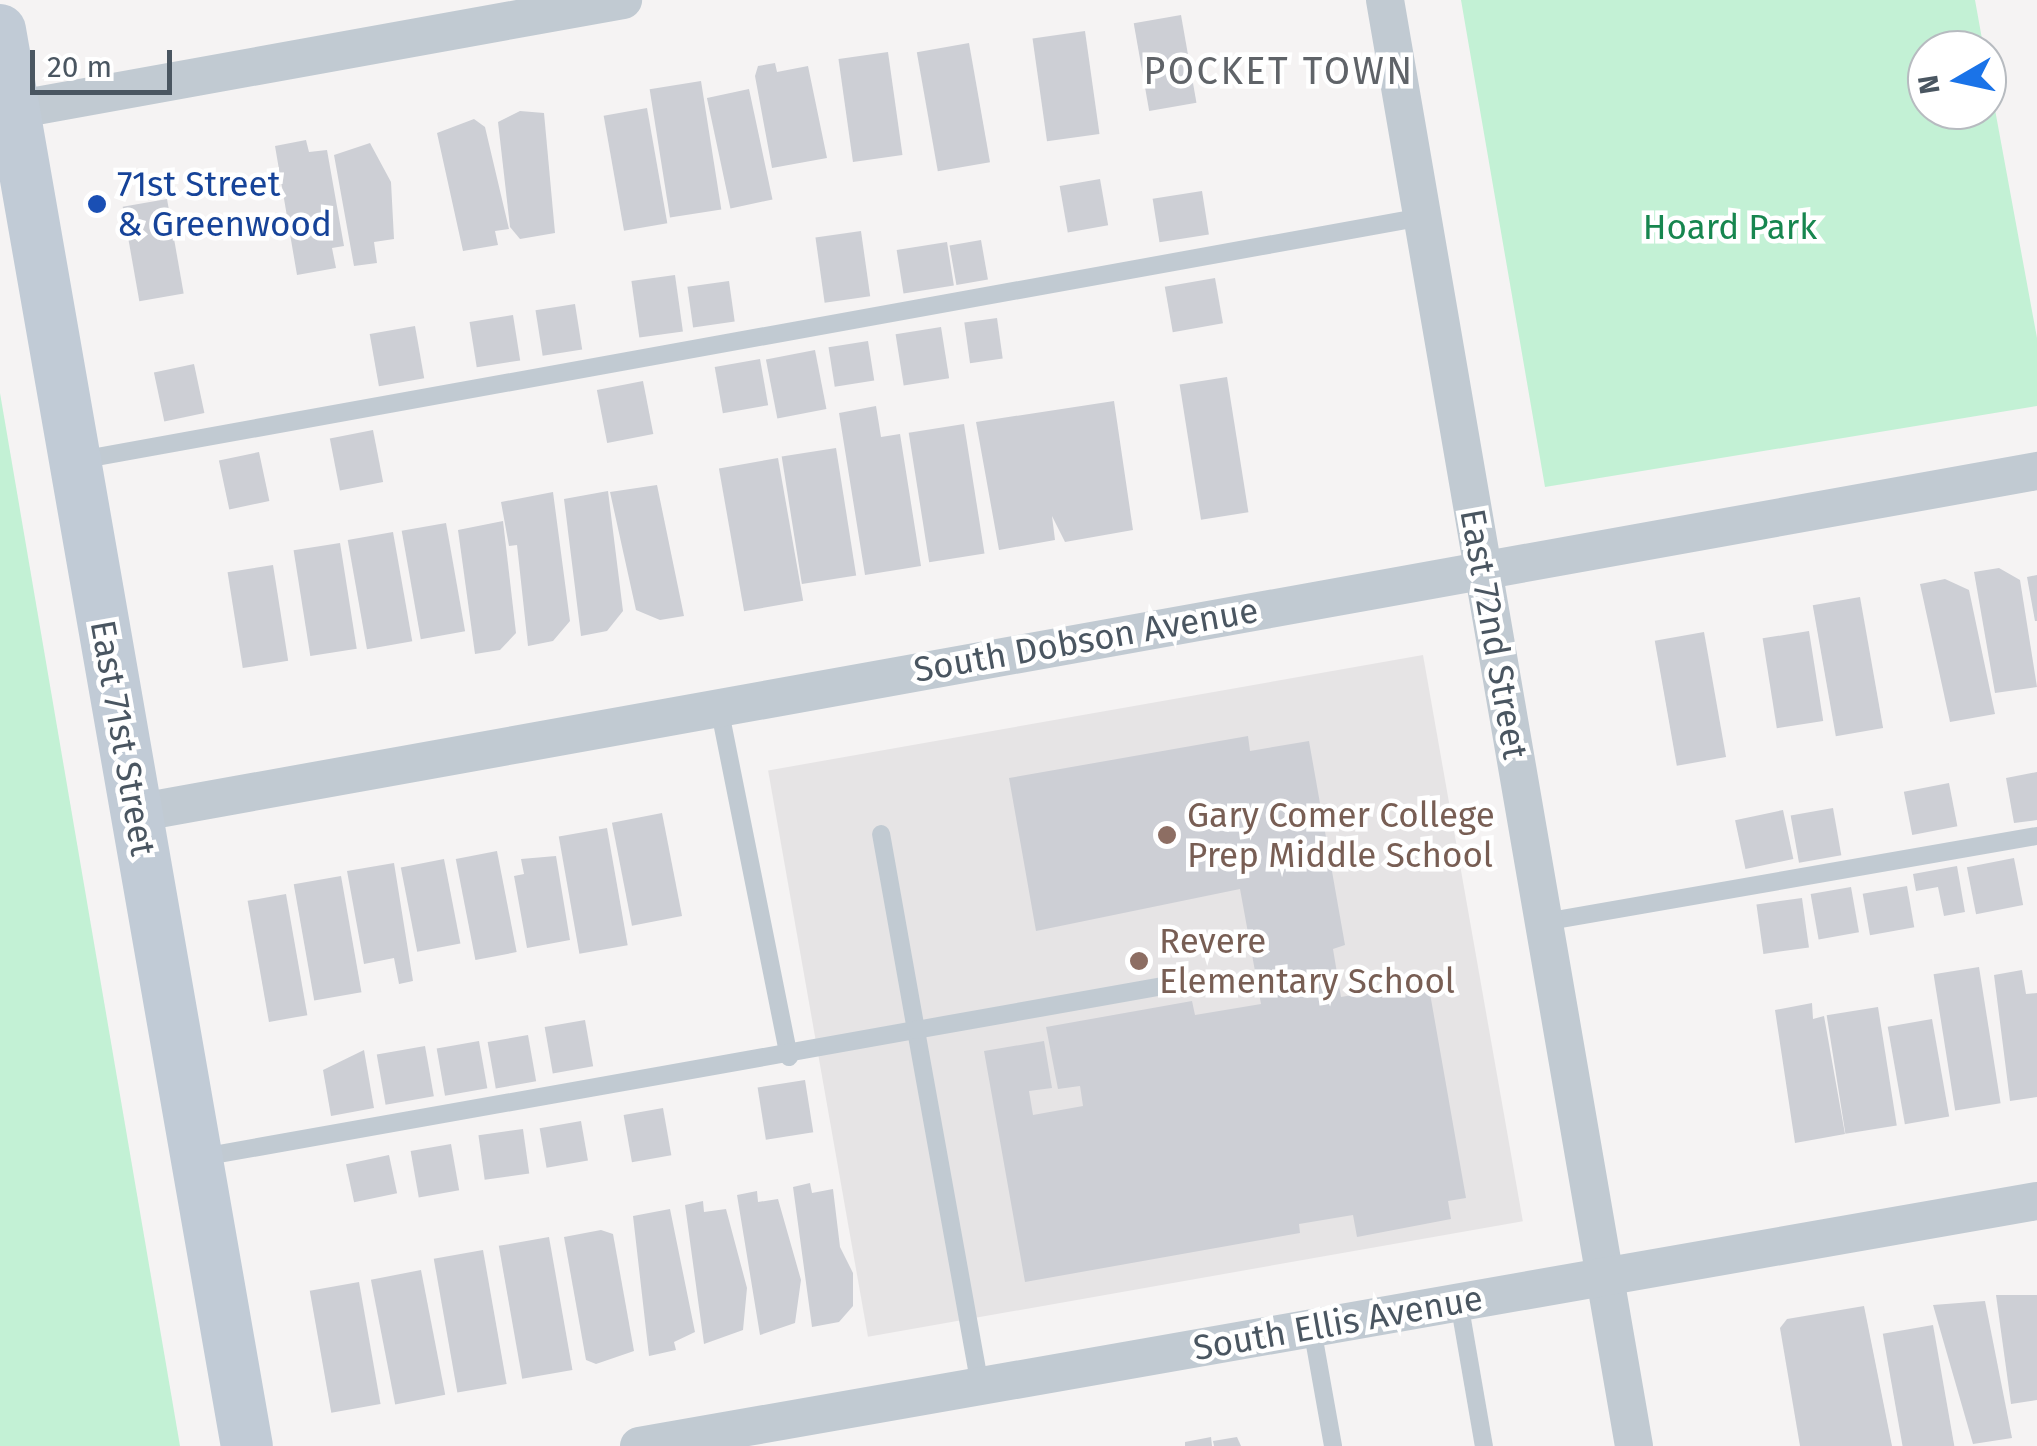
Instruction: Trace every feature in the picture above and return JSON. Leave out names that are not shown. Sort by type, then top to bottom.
[{"type":"main road","name":"East 71st Street","points":[[0,30],[247,1446]]},
{"type":"street","points":[[14,110],[623,0]]},
{"type":"street","name":"East 72nd Street","points":[[1385,0],[1634,1446]]},
{"type":"street","name":"South Dobson Avenue","points":[[136,813],[1483,567],[2037,471]]},
{"type":"street","name":"South Ellis Avenue","points":[[639,1446],[2037,1200]]},
{"type":"lane","points":[[75,461],[1422,217]]},
{"type":"lane","points":[[719,707],[789,1057]]},
{"type":"lane","points":[[881,834],[980,1386]]},
{"type":"lane","points":[[1544,922],[2037,836]]},
{"type":"lane","points":[[196,1158],[789,1057],[1185,982]]},
{"type":"lane","points":[[1459,1302],[1484,1446]]},
{"type":"lane","points":[[1312,1328],[1333,1446]]},
{"type":"shaded area","name":"Revere Elementary School","points":[[1423,655],[1523,1221],[868,1337],[768,770]]},
{"type":"green space","name":"Hoard Park","points":[[1461,0],[1975,0],[1980,30],[1907,30],[1907,130],[1999,130],[2037,338],[2037,406],[1545,487]]},
{"type":"green space","points":[[0,393],[180,1446],[0,1446]]},
{"type":"building","points":[[1181,15],[1196,103],[1149,111],[1134,23]]},
{"type":"building","points":[[1085,31],[1099,134],[1047,141],[1033,38]]},
{"type":"building","points":[[969,43],[990,162],[938,171],[917,52]]},
{"type":"building","points":[[888,52],[902,155],[853,162],[838,59]]},
{"type":"building","points":[[775,63],[777,72],[808,66],[827,158],[772,168],[755,76],[758,66]]},
{"type":"building","points":[[701,81],[721,209],[670,218],[650,89]]},
{"type":"building","points":[[749,89],[772,200],[730,208],[707,98]]},
{"type":"building","points":[[647,108],[667,223],[624,231],[604,116]]},
{"type":"building","points":[[520,111],[544,113],[555,233],[520,239],[510,227],[498,122]]},
{"type":"building","points":[[474,119],[485,127],[509,229],[495,231],[498,245],[463,251],[437,133]]},
{"type":"building","points":[[306,140],[309,152],[327,150],[344,246],[332,248],[336,268],[297,275],[275,146]]},
{"type":"building","points":[[370,143],[391,182],[394,239],[374,242],[377,263],[354,266],[334,155]]},
{"type":"building","points":[[1100,179],[1108,225],[1068,232],[1060,186]]},
{"type":"building","points":[[1202,191],[1209,234],[1159,242],[1153,199]]},
{"type":"building","points":[[167,199],[184,294],[139,301],[123,207]]},
{"type":"building","points":[[861,231],[870,296],[825,303],[815,237]]},
{"type":"building","points":[[981,240],[988,279],[956,285],[949,246]]},
{"type":"building","points":[[947,242],[954,285],[904,293],[897,250]]},
{"type":"building","points":[[675,275],[683,331],[639,338],[631,281]]},
{"type":"building","points":[[1215,278],[1223,323],[1173,332],[1165,287]]},
{"type":"building","points":[[729,281],[735,322],[693,327],[687,287]]},
{"type":"building","points":[[575,304],[582,349],[543,356],[535,310]]},
{"type":"building","points":[[513,315],[520,360],[477,367],[470,322]]},
{"type":"building","points":[[997,318],[1003,359],[970,363],[964,323]]},
{"type":"building","points":[[415,326],[424,378],[379,386],[370,334]]},
{"type":"building","points":[[941,327],[949,378],[904,386],[896,334]]},
{"type":"building","points":[[868,341],[874,381],[835,387],[828,347]]},
{"type":"building","points":[[815,350],[826,409],[777,418],[766,360]]},
{"type":"building","points":[[760,359],[768,405],[723,413],[715,367]]},
{"type":"building","points":[[194,364],[204,413],[164,421],[154,373]]},
{"type":"building","points":[[1227,377],[1248,512],[1201,520],[1180,385]]},
{"type":"building","points":[[643,381],[653,434],[607,443],[597,390]]},
{"type":"building","points":[[1114,401],[1133,530],[1065,542],[1052,516],[1055,540],[999,550],[976,422]]},
{"type":"building","points":[[876,406],[881,437],[900,434],[921,566],[865,575],[839,413]]},
{"type":"building","points":[[964,424],[984,553],[929,562],[909,433]]},
{"type":"building","points":[[373,430],[383,482],[340,490],[330,438]]},
{"type":"building","points":[[836,448],[856,575],[802,584],[782,457]]},
{"type":"building","points":[[259,452],[269,501],[229,509],[219,461]]},
{"type":"building","points":[[778,458],[803,601],[744,611],[719,468]]},
{"type":"building","points":[[657,485],[684,616],[660,620],[636,610],[610,492]]},
{"type":"building","points":[[608,491],[623,611],[607,631],[581,636],[564,499]]},
{"type":"building","points":[[553,492],[570,621],[553,641],[528,646],[517,545],[509,546],[501,502]]},
{"type":"building","points":[[503,521],[516,633],[500,650],[475,654],[458,530]]},
{"type":"building","points":[[446,523],[465,631],[421,639],[402,531]]},
{"type":"building","points":[[393,532],[412,641],[367,649],[348,540]]},
{"type":"building","points":[[340,543],[357,649],[310,656],[294,550]]},
{"type":"building","points":[[273,565],[288,661],[243,668],[228,572]]},
{"type":"building","points":[[1999,568],[2020,580],[2037,687],[1995,693],[1974,572]]},
{"type":"building","points":[[2037,575],[2037,621],[2035,621],[2027,577]]},
{"type":"building","points":[[1945,579],[1969,590],[1995,714],[1950,722],[1920,584]]},
{"type":"building","points":[[1860,597],[1883,728],[1836,736],[1813,605]]},
{"type":"building","points":[[1809,631],[1823,721],[1777,728],[1763,638]]},
{"type":"building","points":[[1704,632],[1726,757],[1677,766],[1655,641]]},
{"type":"building","points":[[1248,736],[1250,751],[1309,741],[1345,945],[1333,949],[1341,997],[1428,982],[1466,1198],[1448,1201],[1451,1219],[1357,1237],[1353,1215],[1299,1224],[1300,1233],[1025,1282],[984,1051],[1044,1041],[1052,1088],[1029,1091],[1033,1115],[1083,1106],[1080,1086],[1058,1089],[1046,1027],[1192,1001],[1195,1015],[1261,1004],[1240,889],[1036,931],[1009,778]]},
{"type":"building","points":[[2037,772],[2037,820],[2014,823],[2006,778]]},
{"type":"building","points":[[1949,783],[1957,826],[1912,835],[1904,792]]},
{"type":"building","points":[[1833,808],[1841,855],[1799,863],[1791,815]]},
{"type":"building","points":[[1783,810],[1793,859],[1745,869],[1735,820]]},
{"type":"building","points":[[662,813],[682,916],[632,926],[612,823]]},
{"type":"building","points":[[607,828],[628,945],[579,954],[559,837]]},
{"type":"building","points":[[497,851],[517,952],[475,960],[456,859]]},
{"type":"building","points":[[556,856],[570,940],[527,948],[514,876],[524,874],[521,859]]},
{"type":"building","points":[[2014,858],[2023,905],[1976,914],[1967,867]]},
{"type":"building","points":[[444,859],[460,943],[417,952],[401,867]]},
{"type":"building","points":[[394,863],[413,981],[399,984],[394,958],[364,964],[347,871]]},
{"type":"building","points":[[1957,866],[1965,912],[1944,916],[1938,887],[1916,891],[1913,874]]},
{"type":"building","points":[[341,876],[361,992],[314,1001],[294,884]]},
{"type":"building","points":[[1907,886],[1914,927],[1870,935],[1863,894]]},
{"type":"building","points":[[1851,887],[1859,932],[1819,939],[1811,894]]},
{"type":"building","points":[[286,894],[307,1015],[269,1022],[248,901]]},
{"type":"building","points":[[1802,898],[1809,948],[1763,954],[1756,904]]},
{"type":"building","points":[[1979,967],[2001,1103],[1955,1110],[1934,974]]},
{"type":"building","points":[[2022,970],[2026,994],[2037,993],[2037,1097],[2010,1101],[1994,975]]},
{"type":"building","points":[[1812,1003],[1813,1019],[1824,1016],[1845,1134],[1795,1143],[1775,1010]]},
{"type":"building","points":[[1878,1007],[1897,1126],[1845,1134],[1827,1015]]},
{"type":"building","points":[[1932,1019],[1949,1116],[1905,1124],[1888,1027]]},
{"type":"building","points":[[585,1020],[593,1066],[553,1073],[545,1027]]},
{"type":"building","points":[[528,1035],[536,1081],[496,1088],[488,1042]]},
{"type":"building","points":[[479,1041],[487,1088],[445,1096],[437,1048]]},
{"type":"building","points":[[425,1046],[434,1096],[386,1105],[377,1055]]},
{"type":"building","points":[[364,1050],[374,1108],[331,1116],[323,1070]]},
{"type":"building","points":[[805,1080],[813,1132],[766,1140],[758,1088]]},
{"type":"building","points":[[663,1108],[671,1155],[632,1162],[624,1115]]},
{"type":"building","points":[[581,1121],[588,1160],[547,1168],[540,1128]]},
{"type":"building","points":[[523,1129],[529,1174],[485,1180],[478,1135]]},
{"type":"building","points":[[451,1144],[459,1190],[419,1197],[411,1151]]},
{"type":"building","points":[[389,1155],[397,1193],[354,1202],[346,1164]]},
{"type":"building","points":[[810,1183],[812,1193],[833,1189],[840,1247],[853,1273],[853,1306],[839,1322],[812,1327],[793,1187]]},
{"type":"building","points":[[757,1191],[758,1202],[778,1199],[801,1280],[795,1323],[760,1335],[737,1195]]},
{"type":"building","points":[[703,1201],[704,1212],[726,1209],[747,1288],[743,1330],[704,1344],[685,1205]]},
{"type":"building","points":[[670,1209],[695,1332],[674,1342],[676,1350],[649,1356],[633,1216]]},
{"type":"building","points":[[601,1230],[613,1234],[634,1351],[596,1364],[586,1360],[564,1237]]},
{"type":"building","points":[[549,1237],[572,1370],[522,1379],[499,1246]]},
{"type":"building","points":[[483,1250],[507,1384],[457,1393],[434,1259]]},
{"type":"building","points":[[421,1270],[445,1395],[395,1404],[371,1280]]},
{"type":"building","points":[[359,1282],[381,1404],[331,1413],[310,1291]]},
{"type":"building","points":[[1996,1295],[2037,1295],[2037,1400],[2011,1404]]},
{"type":"building","points":[[1985,1301],[2012,1438],[1973,1444],[1933,1305]]},
{"type":"building","points":[[1864,1306],[1892,1446],[1800,1446],[1780,1328],[1787,1319]]},
{"type":"building","points":[[1933,1325],[1954,1446],[1903,1446],[1883,1334]]},
{"type":"building","points":[[1211,1437],[1212,1446],[1185,1446],[1185,1442]]},
{"type":"building","points":[[1237,1437],[1241,1446],[1214,1446],[1213,1441]]},
{"type":"place","name":"71st Street & Greenwood","points":[[97,204]]},
{"type":"place","name":"Gary Comer College Prep Middle School","points":[[1167,835]]},
{"type":"place","name":"Revere Elementary School","points":[[1139,961]]},
{"type":"district","name":"POCKET TOWN","points":[[1279,72]]}]
